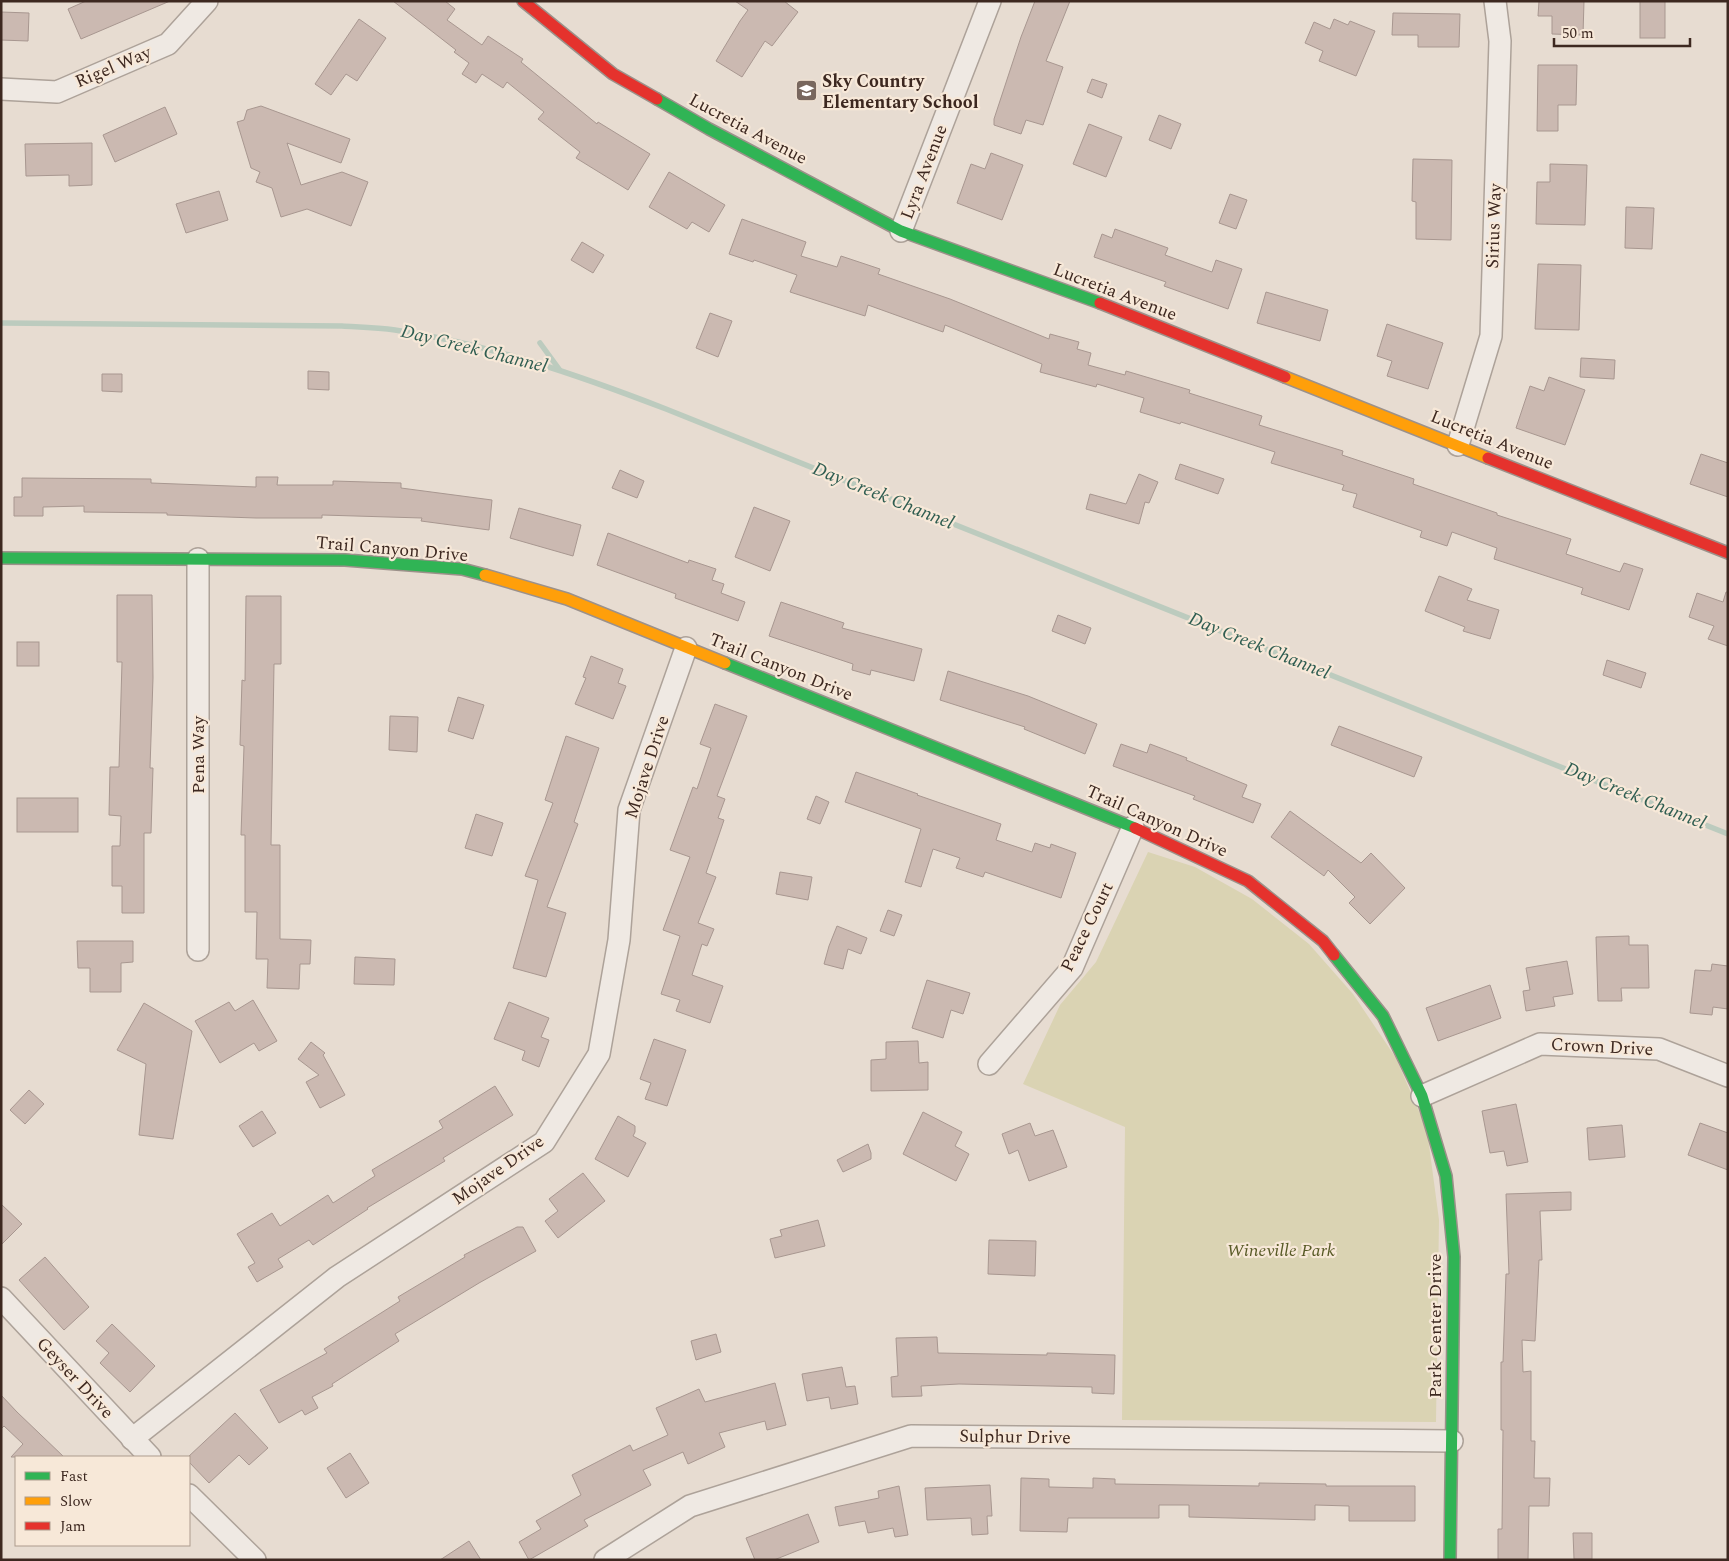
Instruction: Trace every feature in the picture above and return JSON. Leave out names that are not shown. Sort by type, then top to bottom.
[{"type":"street","name":"Rigel Way","points":[[1,88],[58,92],[168,44],[207,1]]},
{"type":"street","name":"Lucretia Avenue","points":[[524,1],[613,74],[709,130],[901,231],[1104,305],[1728,553]]},
{"type":"street","name":"Lyra Avenue","points":[[901,231],[990,1]]},
{"type":"street","name":"Sirius Way","points":[[1458,445],[1491,336],[1500,41],[1495,1]]},
{"type":"street","name":"Trail Canyon Drive","points":[[1,558],[345,560],[462,569],[567,600],[1133,827],[1248,881],[1323,941],[1383,1016],[1422,1096]]},
{"type":"street","name":"Pena Way","points":[[198,559],[198,950]]},
{"type":"street","name":"Mojave Drive","points":[[132,1439],[337,1277],[544,1142],[599,1054],[619,940],[629,810],[686,648]]},
{"type":"street","name":"Peace Court","points":[[989,1064],[1072,968],[1133,827]]},
{"type":"street","name":"Crown Drive","points":[[1422,1096],[1540,1044],[1659,1049],[1728,1076]]},
{"type":"street","name":"Park Center Drive","points":[[1422,1096],[1446,1176],[1454,1258],[1450,1560]]},
{"type":"street","name":"Geyser Drive","points":[[1,1298],[149,1456]]},
{"type":"street","name":"Sulphur Drive","points":[[605,1560],[690,1506],[911,1436],[1452,1441]]},
{"type":"street","points":[[190,1496],[255,1560]]},
{"type":"green space","name":"Wineville Park","points":[[1148,852],[1195,867],[1252,899],[1309,944],[1353,994],[1396,1058],[1427,1130],[1439,1220],[1436,1422],[1122,1420],[1125,1127],[1023,1084],[1060,1005],[1096,962]]},
{"type":"building","points":[[86,1],[170,1],[81,39],[68,9]]},
{"type":"building","points":[[393,1],[445,1],[455,9],[447,20],[482,45],[488,36],[523,59],[521,62],[597,124],[598,122],[650,154],[628,190],[576,158],[580,152],[538,119],[544,112],[507,82],[503,88],[482,74],[476,83],[462,74],[469,63],[454,52],[456,50]]},
{"type":"building","points":[[735,1],[784,1],[798,12],[772,46],[765,41],[742,77],[716,61],[748,10]]},
{"type":"building","points":[[1035,1],[1070,1],[1046,61],[1063,67],[1043,125],[1026,120],[1021,134],[994,125],[994,119]]},
{"type":"building","points":[[1539,1],[1584,1],[1583,35],[1552,34],[1552,16],[1538,16]]},
{"type":"building","points":[[1640,1],[1665,1],[1665,38],[1640,38]]},
{"type":"building","points":[[1,12],[29,13],[28,41],[1,40]]},
{"type":"building","points":[[1393,13],[1460,14],[1459,47],[1418,47],[1418,35],[1392,35]]},
{"type":"building","points":[[359,19],[386,38],[357,81],[346,74],[331,95],[315,84]]},
{"type":"building","points":[[1334,19],[1348,25],[1350,21],[1375,31],[1356,76],[1319,61],[1323,51],[1305,43],[1314,22],[1330,29]]},
{"type":"building","points":[[1538,65],[1577,65],[1576,105],[1558,105],[1558,131],[1537,131]]},
{"type":"building","points":[[1092,79],[1107,84],[1102,98],[1087,92]]},
{"type":"building","points":[[261,106],[350,139],[341,163],[287,143],[301,185],[342,172],[368,182],[351,226],[307,209],[281,217],[272,188],[256,182],[260,172],[251,168],[237,122],[244,120],[247,110]]},
{"type":"building","points":[[165,107],[177,134],[115,162],[103,135]]},
{"type":"building","points":[[1159,115],[1181,124],[1171,149],[1149,140]]},
{"type":"building","points":[[1089,124],[1122,137],[1106,177],[1073,164]]},
{"type":"building","points":[[92,143],[92,185],[69,186],[69,175],[26,176],[25,144]]},
{"type":"building","points":[[991,153],[1023,165],[1002,220],[957,203],[971,164],[985,169]]},
{"type":"building","points":[[1413,159],[1452,160],[1451,240],[1416,239],[1416,202],[1412,201]]},
{"type":"building","points":[[1550,164],[1587,165],[1585,225],[1536,224],[1537,182],[1550,182]]},
{"type":"building","points":[[669,172],[725,205],[709,232],[692,222],[687,229],[649,207]]},
{"type":"building","points":[[219,191],[228,220],[186,233],[176,204]]},
{"type":"building","points":[[1230,194],[1247,200],[1236,229],[1219,223]]},
{"type":"building","points":[[1626,207],[1654,208],[1652,249],[1625,248]]},
{"type":"building","points":[[742,219],[806,242],[801,256],[837,267],[841,256],[880,269],[878,274],[950,299],[1049,339],[1050,334],[1079,342],[1077,349],[1091,353],[1088,365],[1125,375],[1126,371],[1190,390],[1189,393],[1262,416],[1259,425],[1343,451],[1342,455],[1414,479],[1413,484],[1497,513],[1497,515],[1571,539],[1566,554],[1620,572],[1624,563],[1643,569],[1629,610],[1581,594],[1583,588],[1494,559],[1497,548],[1452,532],[1447,546],[1420,537],[1422,531],[1353,507],[1357,494],[1342,490],[1344,485],[1271,463],[1275,452],[1181,422],[1180,424],[1140,412],[1144,398],[1097,384],[1096,387],[1040,372],[1042,364],[945,325],[943,332],[868,305],[865,316],[790,292],[797,275],[754,260],[753,262],[729,254]]},
{"type":"building","points":[[1115,229],[1168,248],[1165,255],[1212,272],[1216,260],[1242,269],[1228,309],[1164,286],[1166,282],[1094,257],[1102,234],[1112,238]]},
{"type":"building","points":[[582,242],[604,255],[593,273],[571,260]]},
{"type":"building","points":[[1538,264],[1581,265],[1579,330],[1535,329]]},
{"type":"building","points":[[1266,292],[1328,310],[1320,341],[1257,323]]},
{"type":"building","points":[[710,313],[732,321],[718,357],[696,348]]},
{"type":"building","points":[[1387,324],[1443,343],[1428,389],[1387,376],[1392,361],[1377,356]]},
{"type":"building","points":[[1581,358],[1615,360],[1614,379],[1580,377]]},
{"type":"building","points":[[308,371],[329,372],[329,390],[308,389]]},
{"type":"building","points":[[102,374],[122,374],[122,392],[102,391]]},
{"type":"building","points":[[1549,377],[1585,390],[1565,445],[1516,428],[1530,386],[1544,391]]},
{"type":"building","points":[[1701,454],[1728,463],[1728,497],[1690,484]]},
{"type":"building","points":[[1180,464],[1224,479],[1218,494],[1175,479]]},
{"type":"building","points":[[620,470],[644,481],[637,498],[612,488]]},
{"type":"building","points":[[1139,474],[1158,482],[1149,503],[1145,502],[1139,524],[1086,509],[1090,494],[1126,504]]},
{"type":"building","points":[[256,477],[278,477],[277,485],[333,485],[333,481],[401,483],[401,488],[492,500],[489,530],[421,521],[422,518],[322,515],[322,518],[256,518],[167,515],[167,513],[84,512],[84,506],[43,507],[43,516],[14,516],[14,497],[22,497],[22,478],[151,479],[151,483],[256,487]]},
{"type":"building","points":[[754,507],[790,521],[770,571],[735,557]]},
{"type":"building","points":[[519,508],[581,525],[573,556],[510,538]]},
{"type":"building","points":[[608,533],[688,563],[689,560],[716,569],[712,580],[724,584],[721,593],[745,602],[738,621],[675,598],[676,594],[597,565]]},
{"type":"building","points":[[1439,576],[1472,589],[1467,600],[1499,610],[1490,639],[1463,631],[1465,627],[1425,611]]},
{"type":"building","points":[[1726,592],[1728,592],[1728,646],[1708,639],[1714,626],[1689,617],[1697,593],[1723,602]]},
{"type":"building","points":[[117,595],[152,595],[153,678],[150,768],[153,768],[151,833],[144,833],[144,913],[122,913],[122,886],[112,886],[112,846],[120,846],[121,816],[109,815],[110,767],[119,767],[122,662],[117,662]]},
{"type":"building","points":[[246,596],[281,596],[281,664],[274,664],[271,845],[280,845],[280,939],[311,940],[310,964],[300,964],[299,989],[267,988],[268,959],[256,959],[257,912],[245,912],[245,835],[241,835],[244,746],[240,745],[242,680],[245,681]]},
{"type":"building","points":[[781,602],[844,623],[842,628],[922,649],[914,681],[871,670],[870,675],[852,670],[853,664],[769,636]]},
{"type":"building","points":[[1058,615],[1091,628],[1085,644],[1052,631]]},
{"type":"building","points":[[17,642],[39,642],[39,666],[17,666]]},
{"type":"building","points":[[591,656],[623,669],[618,683],[626,686],[613,719],[575,704],[586,678],[583,677]]},
{"type":"building","points":[[1607,660],[1646,673],[1641,688],[1603,675]]},
{"type":"building","points":[[948,671],[1028,696],[1097,724],[1085,754],[1024,729],[1025,727],[940,700]]},
{"type":"building","points":[[458,697],[484,705],[473,739],[448,731]]},
{"type":"building","points":[[715,704],[747,716],[717,796],[725,799],[718,818],[724,820],[706,873],[716,877],[698,923],[714,929],[707,946],[702,944],[692,975],[723,986],[710,1023],[676,1011],[680,1000],[661,994],[680,936],[663,930],[690,857],[670,850],[693,787],[697,789],[711,748],[700,744]]},
{"type":"building","points":[[390,716],[418,717],[417,752],[389,750]]},
{"type":"building","points":[[1339,726],[1422,757],[1414,777],[1331,745]]},
{"type":"building","points":[[566,736],[599,748],[574,822],[578,824],[547,907],[566,913],[546,977],[513,968],[538,880],[525,876],[553,803],[545,800]]},
{"type":"building","points":[[1121,744],[1147,753],[1150,744],[1187,758],[1186,760],[1247,785],[1242,797],[1261,804],[1253,823],[1193,799],[1195,796],[1113,766]]},
{"type":"building","points":[[856,772],[1001,824],[996,840],[1032,852],[1035,843],[1050,848],[1051,844],[1076,853],[1061,898],[985,872],[983,877],[956,868],[960,858],[933,849],[921,887],[905,882],[921,829],[845,802]]},
{"type":"building","points":[[816,796],[829,802],[820,824],[807,819]]},
{"type":"building","points":[[17,798],[78,798],[78,832],[17,832]]},
{"type":"building","points":[[1290,811],[1361,863],[1371,853],[1405,888],[1370,924],[1349,903],[1355,897],[1328,870],[1324,876],[1271,837]]},
{"type":"building","points":[[476,814],[503,823],[492,856],[465,848]]},
{"type":"building","points":[[780,872],[812,877],[808,900],[776,894]]},
{"type":"building","points":[[888,910],[902,915],[894,936],[880,931]]},
{"type":"building","points":[[837,926],[867,938],[861,954],[848,949],[843,969],[824,964]]},
{"type":"building","points":[[1629,936],[1629,945],[1648,945],[1649,988],[1621,988],[1622,1001],[1598,1001],[1596,937]]},
{"type":"building","points":[[77,941],[133,941],[133,962],[121,963],[121,992],[90,992],[90,968],[78,968]]},
{"type":"building","points":[[355,957],[395,959],[394,985],[354,984]]},
{"type":"building","points":[[1567,961],[1573,994],[1553,997],[1555,1006],[1526,1011],[1523,991],[1530,990],[1526,968]]},
{"type":"building","points":[[1712,964],[1728,966],[1728,1009],[1713,1007],[1712,1015],[1690,1013],[1695,970],[1711,971]]},
{"type":"building","points":[[927,980],[970,993],[963,1014],[951,1010],[943,1038],[912,1028]]},
{"type":"building","points":[[1490,985],[1501,1018],[1438,1041],[1426,1008]]},
{"type":"building","points":[[253,1000],[277,1041],[259,1051],[254,1043],[220,1063],[195,1021],[229,1002],[235,1011]]},
{"type":"building","points":[[509,1002],[549,1018],[541,1037],[549,1040],[539,1067],[522,1060],[525,1051],[494,1039]]},
{"type":"building","points":[[144,1003],[192,1031],[173,1139],[139,1135],[146,1064],[117,1050]]},
{"type":"building","points":[[654,1039],[686,1050],[667,1106],[645,1099],[651,1083],[640,1079]]},
{"type":"building","points":[[918,1041],[919,1063],[928,1062],[928,1090],[871,1091],[871,1060],[886,1059],[886,1042]]},
{"type":"building","points":[[311,1042],[325,1053],[323,1055],[345,1095],[320,1108],[306,1082],[319,1075],[298,1059]]},
{"type":"building","points":[[495,1086],[513,1115],[443,1158],[445,1161],[367,1208],[313,1245],[309,1240],[278,1259],[283,1267],[257,1282],[248,1267],[255,1263],[237,1234],[272,1213],[280,1226],[328,1195],[333,1203],[375,1176],[372,1170],[443,1128],[439,1121]]},
{"type":"building","points":[[29,1090],[44,1104],[25,1124],[10,1110]]},
{"type":"building","points":[[1516,1104],[1528,1162],[1507,1166],[1504,1151],[1490,1153],[1482,1111]]},
{"type":"building","points":[[262,1111],[276,1133],[253,1147],[239,1126]]},
{"type":"building","points":[[923,1112],[962,1132],[955,1146],[969,1154],[956,1181],[903,1154]]},
{"type":"building","points":[[618,1116],[635,1126],[633,1136],[646,1143],[628,1177],[595,1159]]},
{"type":"building","points":[[1030,1123],[1035,1136],[1053,1130],[1067,1167],[1029,1181],[1018,1150],[1009,1154],[1002,1134]]},
{"type":"building","points":[[1700,1123],[1728,1133],[1728,1170],[1688,1155]]},
{"type":"building","points":[[1622,1125],[1625,1157],[1589,1160],[1587,1128]]},
{"type":"building","points":[[868,1144],[871,1159],[843,1172],[837,1160]]},
{"type":"building","points":[[583,1173],[605,1201],[558,1238],[545,1221],[558,1211],[549,1199]]},
{"type":"building","points":[[1571,1192],[1571,1210],[1540,1211],[1542,1260],[1539,1260],[1535,1341],[1522,1340],[1523,1372],[1531,1371],[1531,1441],[1535,1441],[1534,1478],[1550,1478],[1549,1506],[1529,1506],[1528,1560],[1498,1560],[1498,1529],[1502,1529],[1503,1430],[1501,1430],[1501,1362],[1503,1362],[1506,1274],[1509,1274],[1506,1194]]},
{"type":"building","points":[[1,1204],[22,1224],[1,1245]]},
{"type":"building","points":[[818,1220],[825,1246],[775,1258],[770,1239],[782,1236],[780,1230]]},
{"type":"building","points":[[517,1227],[523,1227],[536,1251],[395,1334],[399,1341],[332,1384],[333,1386],[312,1397],[318,1408],[305,1415],[302,1410],[279,1423],[260,1390],[327,1353],[324,1349],[400,1301],[398,1297],[465,1257],[464,1255]]},
{"type":"building","points":[[989,1240],[1036,1241],[1035,1276],[988,1274]]},
{"type":"building","points":[[45,1257],[89,1307],[64,1330],[19,1280]]},
{"type":"building","points":[[112,1324],[155,1366],[130,1392],[100,1363],[109,1353],[96,1341]]},
{"type":"building","points":[[716,1334],[721,1352],[696,1360],[691,1341]]},
{"type":"building","points":[[937,1337],[938,1353],[1115,1355],[1114,1394],[1092,1393],[1092,1387],[959,1384],[921,1386],[922,1396],[892,1397],[891,1377],[898,1376],[896,1338]]},
{"type":"building","points":[[842,1367],[846,1387],[855,1386],[858,1404],[831,1409],[829,1397],[807,1401],[802,1374]]},
{"type":"building","points":[[775,1383],[786,1425],[767,1430],[765,1421],[719,1433],[725,1447],[688,1464],[683,1452],[643,1470],[651,1485],[584,1520],[588,1526],[529,1560],[519,1542],[541,1529],[536,1521],[581,1495],[572,1475],[630,1445],[633,1451],[668,1435],[656,1408],[699,1389],[705,1402]]},
{"type":"building","points":[[1,1395],[63,1456],[11,1457],[23,1444],[4,1426],[1,1429]]},
{"type":"building","points":[[235,1413],[268,1448],[249,1465],[239,1455],[209,1483],[190,1463],[189,1456]]},
{"type":"building","points":[[350,1453],[369,1483],[346,1498],[327,1468]]},
{"type":"building","points":[[1021,1478],[1049,1479],[1049,1487],[1093,1488],[1093,1478],[1115,1479],[1115,1484],[1259,1486],[1259,1483],[1326,1484],[1326,1486],[1415,1486],[1415,1521],[1349,1521],[1349,1506],[1315,1505],[1315,1520],[1189,1517],[1189,1505],[1159,1505],[1159,1518],[1068,1518],[1067,1532],[1020,1531]]},
{"type":"building","points":[[990,1485],[992,1516],[987,1516],[988,1534],[972,1535],[971,1518],[927,1520],[925,1488]]},
{"type":"building","points":[[899,1486],[908,1535],[895,1537],[893,1528],[868,1533],[865,1521],[839,1526],[835,1507],[879,1498],[878,1491]]},
{"type":"building","points":[[808,1514],[819,1542],[774,1560],[755,1560],[746,1538]]},
{"type":"building","points":[[1573,1533],[1592,1533],[1592,1559],[1574,1559]]},
{"type":"building","points":[[469,1541],[481,1560],[440,1560]]},
{"type":"waterway","name":"Day Creek Channel","points":[[1,323],[342,326],[375,328],[465,343],[533,362],[600,384],[666,409],[1728,834]]},
{"type":"waterway","points":[[540,343],[559,369]]},
{"type":"traffic: fast","points":[[657,99],[709,129],[901,231],[1100,303]]},
{"type":"traffic: fast","points":[[1,558],[345,560],[462,569],[485,575]]},
{"type":"traffic: fast","points":[[725,663],[1135,828]]},
{"type":"traffic: fast","points":[[1334,955],[1383,1016],[1422,1096],[1446,1176],[1454,1257],[1450,1560]]},
{"type":"traffic: slow","points":[[1285,377],[1488,458]]},
{"type":"traffic: slow","points":[[485,575],[567,599],[725,663]]},
{"type":"traffic: jam","points":[[523,1],[613,74],[657,99]]},
{"type":"traffic: jam","points":[[1100,303],[1285,377]]},
{"type":"traffic: jam","points":[[1488,458],[1728,553]]},
{"type":"traffic: jam","points":[[1135,828],[1248,881],[1323,941],[1334,955]]},
{"type":"place","name":"Sky Country Elementary School","points":[[806,91]]}]
